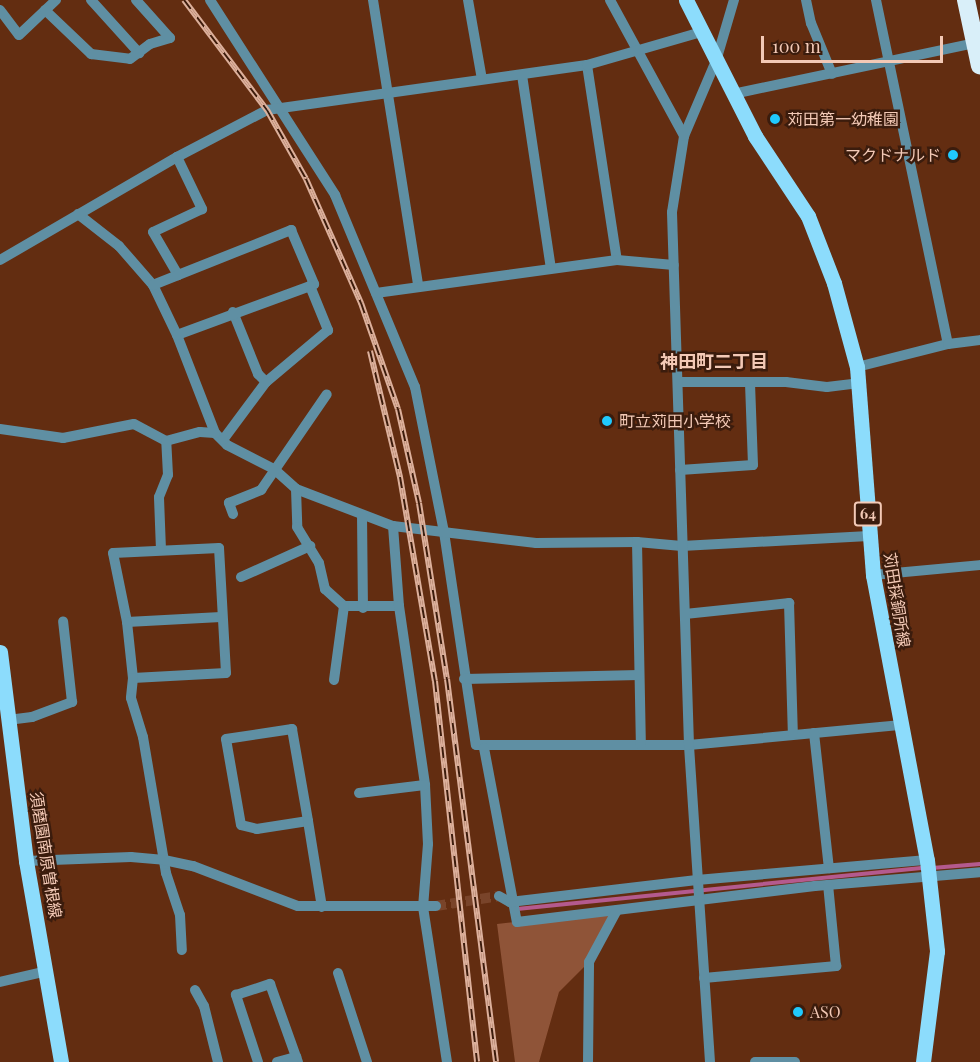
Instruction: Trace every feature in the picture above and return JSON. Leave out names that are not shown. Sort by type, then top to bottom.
[{"type":"highway","points":[[966,0],[978,42],[980,66]]},
{"type":"highway","points":[[976,0],[980,16]]},
{"type":"main road","name":"苅田採銅所線","points":[[686,0],[755,136],[808,216],[834,283],[856,367],[873,575],[899,725],[927,861],[937,951],[923,1062]]},
{"type":"main road","name":"須磨園南原曽根線","points":[[0,652],[8,720],[5,746],[61,1062]]},
{"type":"street","points":[[0,10],[19,35],[56,0]]},
{"type":"street","points":[[91,0],[139,52]]},
{"type":"street","points":[[45,10],[91,54],[130,59],[139,52],[170,38],[136,0]]},
{"type":"street","points":[[210,0],[281,106],[335,195],[414,387],[444,532],[464,679],[476,745],[484,748],[689,745],[899,725]]},
{"type":"street","points":[[373,0],[418,284]]},
{"type":"street","points":[[468,0],[482,79]]},
{"type":"street","points":[[610,0],[684,136]]},
{"type":"street","points":[[710,1062],[689,745],[674,265],[674,189],[684,136],[716,61],[734,0]]},
{"type":"street","points":[[806,0],[811,23],[832,74]]},
{"type":"street","points":[[876,0],[948,344]]},
{"type":"street","points":[[0,260],[177,157],[281,106],[587,65],[635,49],[701,32]]},
{"type":"street","points":[[733,94],[888,63],[978,42]]},
{"type":"street","points":[[587,65],[617,260]]},
{"type":"street","points":[[522,75],[551,268]]},
{"type":"street","points":[[177,157],[202,209],[153,232],[178,275]]},
{"type":"street","points":[[78,214],[118,246],[153,285],[177,334],[219,437]]},
{"type":"street","points":[[153,285],[291,230],[314,284],[232,312],[177,334]]},
{"type":"street","points":[[376,293],[418,284],[617,260],[674,265]]},
{"type":"street","points":[[219,437],[266,382],[328,330],[310,286]]},
{"type":"street","points":[[232,312],[258,374],[266,382]]},
{"type":"street","points":[[856,367],[948,344],[980,340]]},
{"type":"street","points":[[678,382],[750,382],[827,387],[859,383]]},
{"type":"street","points":[[680,470],[753,465],[750,382]]},
{"type":"street","points":[[233,514],[229,503],[261,490],[327,394]]},
{"type":"street","points":[[0,429],[63,438],[135,424],[166,441],[200,432],[219,437],[274,469],[296,489],[393,525],[444,532],[536,543],[636,542],[682,546],[869,536]]},
{"type":"street","points":[[160,550],[159,497],[168,475],[166,441]]},
{"type":"street","points":[[296,489],[297,527],[310,546],[325,589],[344,606],[363,608],[399,606]]},
{"type":"street","points":[[362,515],[363,608]]},
{"type":"street","points":[[393,525],[399,606],[425,784],[428,844],[423,907],[447,1062]]},
{"type":"street","points":[[636,542],[641,745]]},
{"type":"street","points":[[241,577],[310,546]]},
{"type":"street","points":[[133,678],[226,673],[221,616],[219,548],[113,553],[127,622],[133,678],[131,698],[143,737],[164,860],[180,915],[182,950]]},
{"type":"street","points":[[873,575],[980,565]]},
{"type":"street","points":[[686,614],[789,603],[793,734]]},
{"type":"street","points":[[334,680],[344,606]]},
{"type":"street","points":[[127,622],[221,616]]},
{"type":"street","points":[[8,720],[32,717],[72,702],[63,621]]},
{"type":"street","points":[[464,679],[639,675]]},
{"type":"street","points":[[308,821],[257,829],[241,825],[226,739],[292,729],[308,821],[322,907]]},
{"type":"street","points":[[814,733],[829,868]]},
{"type":"street","points":[[484,748],[510,902],[517,922],[828,885],[980,872]]},
{"type":"street","points":[[359,793],[425,784]]},
{"type":"street","points":[[26,861],[131,857],[164,860],[193,866],[298,906],[436,906]]},
{"type":"street","points":[[499,896],[510,902],[697,880],[927,861]]},
{"type":"street","points":[[704,978],[836,966],[828,885]]},
{"type":"street","points":[[588,1062],[589,962],[617,910]]},
{"type":"street","points":[[0,982],[46,971]]},
{"type":"street","points":[[339,973],[367,1062]]},
{"type":"street","points":[[258,1062],[236,995],[270,984],[297,1059],[277,1062]]},
{"type":"street","points":[[195,990],[204,1006],[218,1062]]},
{"type":"street","points":[[755,1062],[795,1062]]},
{"type":"shaded area","points":[[617,910],[589,962],[559,992],[539,1062],[515,1062],[497,924]]},
{"type":"waterway","points":[[932,868],[980,864]]},
{"type":"waterway","points":[[517,909],[924,868]]},
{"type":"tunnel","points":[[436,906],[499,896]]},
{"type":"railway","points":[[184,0],[267,110],[306,179],[361,303],[398,409],[419,503],[447,679],[496,1062]]},
{"type":"railway","points":[[370,351],[400,477],[435,681],[477,1062]]},
{"type":"place","name":"苅田第一幼稚園","points":[[775,119]]},
{"type":"place","name":"マクドナルド","points":[[953,155]]},
{"type":"place","name":"町立苅田小学校","points":[[607,421]]},
{"type":"place","name":"ASO","points":[[798,1012]]},
{"type":"district","name":"神田町二丁目","points":[[714,361]]}]
